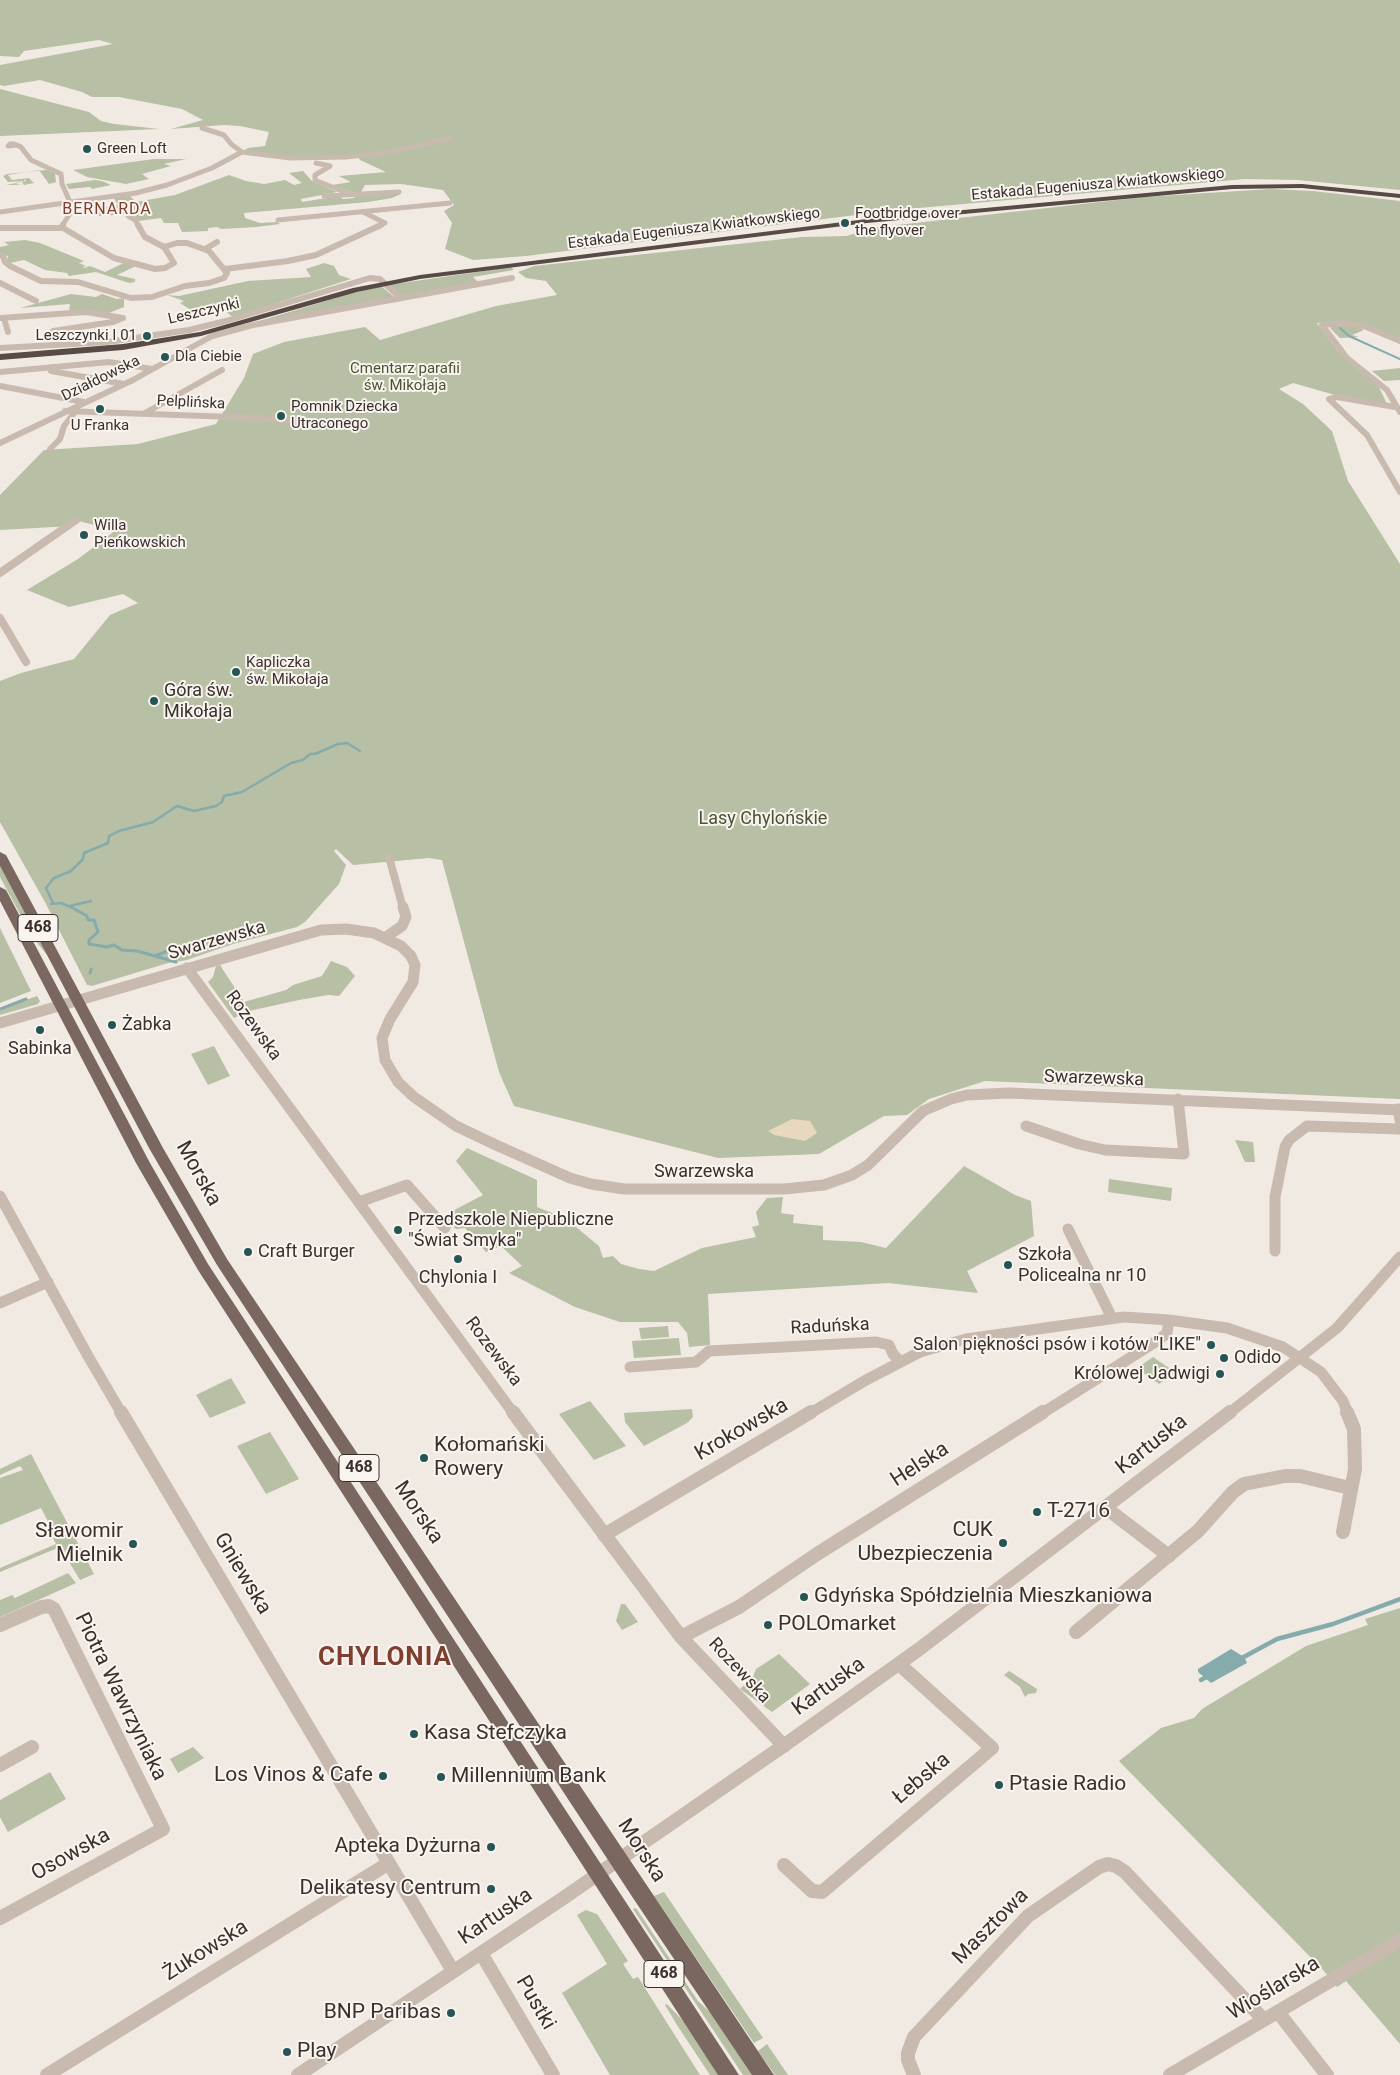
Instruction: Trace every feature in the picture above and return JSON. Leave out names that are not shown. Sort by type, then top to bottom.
[{"type":"highway","name":"Estakada Eugeniusza Kwiatkowskiego","points":[[0,353],[97,346],[190,333],[223,326],[363,287],[440,274],[784,230],[980,208],[1230,186],[1302,186],[1400,195]]},
{"type":"highway","name":"Estakada Eugeniusza Kwiatkowskiego","points":[[0,353],[44,354],[137,345],[201,334],[363,287]]},
{"type":"main road","name":"Morska","points":[[0,855],[68,1003],[164,1202],[203,1267],[730,2075]]},
{"type":"main road","name":"Morska","points":[[0,890],[156,1148],[222,1262],[764,2075]]},
{"type":"street","points":[[202,128],[224,135],[232,146],[242,152],[329,165],[329,168],[315,175],[315,180],[350,194]]},
{"type":"street","points":[[276,157],[358,156],[426,145],[451,138]]},
{"type":"street","points":[[7,146],[24,151],[34,162],[60,173],[62,184],[71,203],[72,212],[61,228]]},
{"type":"street","points":[[0,212],[126,196],[166,186],[215,166],[242,152]]},
{"type":"street","points":[[324,196],[399,192]]},
{"type":"street","points":[[278,220],[450,203]]},
{"type":"street","points":[[225,269],[288,261],[316,255],[385,223],[363,212]]},
{"type":"street","points":[[0,228],[61,228],[116,259],[151,268],[165,268],[174,263],[164,247],[145,236],[135,220],[128,216]]},
{"type":"street","points":[[0,255],[4,256],[8,264],[41,281],[78,282],[126,297],[152,297],[184,286],[209,283],[226,276],[225,269],[205,249],[182,242],[164,247]]},
{"type":"street","points":[[205,249],[217,242]]},
{"type":"street","name":"Leszczynki","points":[[0,353],[189,330],[226,321],[370,278],[379,278],[400,298]]},
{"type":"street","name":"Leszczynki","points":[[212,336],[252,325],[512,278]]},
{"type":"street","points":[[0,283],[36,301]]},
{"type":"street","points":[[8,332],[2,318],[86,312],[123,318],[113,322],[53,331]]},
{"type":"street","points":[[1398,410],[1387,390],[1348,358],[1322,325],[1344,323],[1364,326],[1400,340]]},
{"type":"street","name":"Działdowska","points":[[0,442],[124,384],[212,336]]},
{"type":"street","points":[[0,372],[109,362],[152,369]]},
{"type":"street","points":[[45,368],[52,371],[124,384]]},
{"type":"street","points":[[145,413],[222,370]]},
{"type":"street","points":[[0,386],[84,402]]},
{"type":"street","points":[[1398,410],[1338,397],[1329,399],[1367,435],[1400,492]]},
{"type":"street","name":"Pelplińska","points":[[64,411],[74,413],[145,413],[260,418],[316,423]]},
{"type":"street","points":[[50,449],[60,439],[64,426],[74,413]]},
{"type":"street","points":[[0,573],[76,520]]},
{"type":"street","points":[[0,618],[26,662]]},
{"type":"street","points":[[386,937],[402,926],[406,917],[390,857]]},
{"type":"street","name":"Swarzewska","points":[[0,1023],[321,930],[357,930],[386,937],[407,951],[415,966],[413,982],[390,1019],[382,1038],[385,1060],[398,1082],[414,1097],[456,1126],[554,1172],[590,1184],[624,1189],[784,1189],[824,1185],[852,1175],[868,1166],[923,1111],[967,1095],[1010,1093],[1178,1099],[1399,1113]]},
{"type":"street","name":"Rozewska","points":[[187,968],[681,1637],[784,1746]]},
{"type":"street","points":[[1026,1126],[1078,1144],[1106,1150],[1184,1154],[1178,1099]]},
{"type":"street","points":[[1276,1251],[1275,1197],[1285,1147],[1289,1140],[1307,1126],[1400,1129]]},
{"type":"street","points":[[359,1202],[407,1185],[445,1228]]},
{"type":"street","name":"Gniewska","points":[[0,1196],[88,1356],[453,1971]]},
{"type":"street","points":[[1068,1228],[1112,1318]]},
{"type":"street","name":"Kartuska","points":[[298,2075],[619,1860],[784,1746],[898,1664],[1106,1508],[1301,1358],[1337,1328],[1400,1257]]},
{"type":"street","points":[[0,1303],[48,1282]]},
{"type":"street","points":[[900,1361],[955,1341],[1112,1318],[1169,1320],[1220,1327],[1244,1333],[1283,1347],[1325,1376],[1343,1401],[1351,1418],[1356,1452],[1355,1469],[1343,1532]]},
{"type":"street","name":"Helska","points":[[681,1637],[739,1607],[817,1554],[1160,1339],[1167,1333],[1169,1320]]},
{"type":"street","name":"Raduńska","points":[[630,1368],[696,1362],[709,1351],[876,1342],[889,1345],[893,1354],[900,1361]]},
{"type":"street","name":"Krokowska","points":[[604,1535],[900,1361]]},
{"type":"street","points":[[1076,1632],[1170,1556],[1198,1531],[1232,1492],[1244,1484],[1285,1476],[1300,1476],[1350,1488]]},
{"type":"street","points":[[1106,1508],[1170,1556]]},
{"type":"street","name":"Piotra Wawrzyniaka","points":[[0,1625],[41,1607],[49,1606],[54,1609],[163,1829]]},
{"type":"street","name":"Łebska","points":[[784,1865],[812,1891],[822,1892],[992,1748],[898,1664]]},
{"type":"street","points":[[0,1765],[32,1747]]},
{"type":"street","name":"Osowska","points":[[0,1918],[163,1829]]},
{"type":"street","name":"Żukowska","points":[[47,2075],[389,1863]]},
{"type":"street","name":"Masztowa","points":[[914,2075],[909,2066],[908,2052],[914,2037],[1028,1916],[1099,1867],[1108,1864],[1116,1866],[1125,1872],[1264,2020]]},
{"type":"street","name":"Wioślarska","points":[[1170,2075],[1400,1940]]},
{"type":"street","name":"Pustki","points":[[481,1953],[553,2075]]},
{"type":"street","points":[[1278,2012],[1327,2075]]},
{"type":"green space","points":[[0,0],[1400,0],[1400,190],[1298,180],[1245,179],[896,210],[526,256],[473,260],[445,249],[452,223],[444,211],[454,205],[443,190],[401,184],[365,185],[361,192],[351,192],[332,185],[351,182],[339,176],[386,172],[360,160],[358,157],[280,156],[245,150],[265,146],[269,132],[224,125],[171,129],[203,120],[182,109],[119,97],[92,97],[82,92],[40,80],[0,85],[0,65],[113,44],[99,40],[24,51],[19,57],[0,56]]},
{"type":"green space","points":[[0,89],[89,112],[101,121],[159,129],[0,136]]},
{"type":"green space","points":[[154,159],[186,159],[164,164],[171,166],[142,174],[149,179],[126,184],[87,177],[73,170]]},
{"type":"green space","points":[[46,170],[55,173],[56,182],[49,184],[39,171]]},
{"type":"green space","points":[[303,171],[312,181],[337,192],[301,199],[302,202],[339,196],[343,199],[354,198],[358,194],[401,194],[392,198],[368,202],[244,213],[245,218],[260,223],[277,222],[280,224],[221,229],[217,227],[208,228],[208,231],[182,232],[178,223],[164,223],[161,218],[138,221],[133,214],[98,216],[102,207],[118,205],[114,198],[130,196],[136,202],[175,195],[229,175],[246,181],[264,184],[285,180],[294,185],[302,183],[289,173]]},
{"type":"green space","points":[[27,172],[8,175],[12,180],[29,178],[34,183],[24,185],[22,182],[15,184],[22,185],[6,185],[26,181],[25,179],[24,181],[8,182],[3,176],[7,174]]},
{"type":"green space","points":[[95,180],[111,185],[92,189],[90,187],[69,189],[66,184]]},
{"type":"green space","name":"Lasy Chylońskie","points":[[1271,189],[1313,191],[1400,201],[1400,338],[1339,322],[1317,323],[1338,351],[1377,383],[1387,404],[1335,395],[1293,383],[1279,389],[1303,404],[1332,431],[1348,481],[1400,564],[1400,1099],[985,1081],[929,1099],[907,1115],[884,1116],[819,1154],[718,1158],[514,1106],[499,1072],[442,860],[429,858],[353,865],[336,849],[334,851],[346,865],[339,884],[305,922],[297,927],[233,944],[187,960],[168,963],[92,986],[87,985],[46,904],[0,822],[0,681],[21,673],[74,659],[110,615],[138,603],[123,594],[69,607],[27,590],[78,559],[116,530],[78,521],[72,526],[0,530],[0,495],[44,450],[138,444],[216,424],[244,378],[253,354],[284,342],[365,327],[380,340],[496,306],[557,295],[546,281],[526,278],[518,272],[534,266],[802,237],[847,236],[871,228],[1144,197]]},
{"type":"green space","points":[[25,240],[40,243],[84,261],[79,263],[86,266],[84,268],[90,266],[105,272],[124,263],[136,266],[117,275],[135,279],[135,282],[129,283],[96,272],[69,276],[67,273],[45,270],[24,260],[10,263],[7,260],[8,256],[0,254],[0,247],[9,245],[4,242]]},
{"type":"green space","points":[[324,263],[334,266],[339,275],[351,279],[233,317],[222,309],[197,314],[180,303],[184,301],[167,295],[179,296],[248,281],[311,277],[306,269]]},
{"type":"green space","points":[[511,267],[514,270],[473,277],[478,282],[401,296],[388,285]]},
{"type":"green space","points":[[381,286],[394,297],[253,323],[349,294]]},
{"type":"green space","points":[[71,294],[96,297],[102,294],[117,299],[124,298],[124,307],[109,313],[69,312],[70,304],[20,308]]},
{"type":"green space","points":[[1335,325],[1359,327],[1364,330],[1352,335],[1359,337],[1340,338],[1330,328]]},
{"type":"green space","points":[[1400,368],[1400,380],[1384,381],[1372,371]]},
{"type":"green space","points":[[0,866],[48,956],[33,938],[0,877]]},
{"type":"green space","points":[[0,928],[31,991],[0,1003]]},
{"type":"green space","points":[[331,961],[347,967],[355,976],[339,996],[328,995],[299,1000],[249,1011],[234,1018],[208,982],[213,977],[216,966],[220,965],[244,1002],[286,990],[293,985],[322,976]]},
{"type":"green space","points":[[37,996],[40,1001],[38,1004],[0,1015],[0,1009]]},
{"type":"green space","points":[[214,1046],[230,1076],[208,1085],[191,1054]]},
{"type":"green space","points":[[1235,1140],[1253,1142],[1255,1162],[1245,1162]]},
{"type":"green space","points":[[467,1148],[537,1180],[537,1207],[565,1218],[599,1246],[603,1258],[613,1256],[621,1264],[639,1269],[654,1271],[702,1248],[756,1237],[752,1227],[759,1225],[756,1212],[767,1198],[783,1197],[781,1213],[794,1215],[793,1223],[823,1226],[823,1240],[861,1242],[886,1248],[964,1166],[1015,1195],[1031,1201],[1034,1236],[967,1271],[978,1293],[888,1283],[708,1294],[710,1345],[689,1347],[687,1333],[678,1322],[620,1322],[575,1307],[509,1273],[522,1266],[501,1246],[486,1252],[465,1228],[456,1229],[443,1216],[483,1195],[456,1161]]},
{"type":"green space","points":[[1109,1179],[1172,1188],[1171,1201],[1108,1192]]},
{"type":"green space","points":[[668,1326],[669,1337],[641,1339],[639,1328]]},
{"type":"green space","points":[[679,1338],[681,1355],[634,1358],[632,1341]]},
{"type":"green space","points":[[1153,1357],[1175,1372],[1159,1384],[1137,1368]]},
{"type":"green space","points":[[231,1378],[246,1403],[210,1418],[196,1395]]},
{"type":"green space","points":[[590,1401],[626,1446],[594,1460],[559,1414]]},
{"type":"green space","points":[[692,1409],[693,1417],[687,1423],[644,1446],[625,1422],[624,1413]]},
{"type":"green space","points":[[270,1432],[299,1479],[266,1494],[237,1446]]},
{"type":"green space","points":[[31,1454],[94,1574],[80,1580],[60,1547],[0,1572],[0,1568],[56,1544],[53,1538],[56,1537],[41,1508],[0,1525],[0,1478],[23,1470],[20,1466],[0,1475],[0,1469]]},
{"type":"green space","points":[[68,1573],[76,1583],[0,1617],[0,1600],[12,1595],[15,1598]]},
{"type":"green space","points":[[621,1604],[625,1604],[638,1622],[622,1630],[616,1621]]},
{"type":"green space","points":[[1400,1608],[1400,2044],[1346,1981],[1337,1987],[1324,1971],[1119,1761],[1161,1728],[1194,1718],[1202,1709],[1306,1646],[1368,1625],[1365,1619]]},
{"type":"green space","points":[[779,1654],[810,1684],[772,1712],[740,1689],[753,1677],[756,1669]]},
{"type":"green space","points":[[1009,1671],[1037,1689],[1036,1693],[1028,1694],[1025,1697],[1020,1687],[1004,1675]]},
{"type":"green space","points":[[193,1747],[204,1758],[178,1773],[170,1759]]},
{"type":"green space","points":[[50,1772],[66,1799],[8,1832],[0,1817],[0,1800]]},
{"type":"green space","points":[[664,1892],[763,2038],[754,2043],[654,1896]]},
{"type":"green space","points":[[636,1908],[698,2001],[714,2016],[755,2075],[743,2075],[633,1909]]},
{"type":"green space","points":[[586,1910],[597,1914],[628,1961],[623,1964],[633,1979],[638,1977],[700,2075],[610,2075],[562,1993],[607,1964],[577,1915]]},
{"type":"green space","points":[[667,2004],[690,2028],[720,2075],[710,2075],[677,2025],[665,2005]]},
{"type":"green space","points":[[767,2044],[788,2075],[775,2075],[758,2051]]},
{"type":"sand","points":[[792,1119],[810,1121],[817,1133],[805,1141],[774,1135],[768,1131]]},
{"type":"water","points":[[1231,1649],[1244,1657],[1247,1663],[1211,1683],[1198,1672],[1198,1669]]},
{"type":"waterway","points":[[1340,328],[1349,336],[1400,359]]},
{"type":"waterway","points":[[53,903],[46,888],[54,878],[71,871],[83,859],[84,853],[108,843],[109,836],[119,831],[153,822],[177,806],[194,811],[216,806],[222,802],[224,796],[242,792],[291,763],[303,760],[310,754],[315,754],[338,744],[347,743],[360,751]]},
{"type":"waterway","points":[[70,906],[91,901]]},
{"type":"waterway","points":[[51,904],[61,903],[72,908]]},
{"type":"waterway","points":[[72,908],[87,916],[88,920],[94,920],[98,932],[89,940],[89,944],[107,947],[114,945],[122,950],[137,951],[154,956]]},
{"type":"waterway","points":[[154,956],[179,947]]},
{"type":"waterway","points":[[154,956],[176,962]]},
{"type":"waterway","points":[[90,973],[91,969]]},
{"type":"waterway","points":[[0,1009],[26,999]]},
{"type":"waterway","points":[[1240,1659],[1277,1639],[1333,1624],[1400,1599]]},
{"type":"waterway","points":[[1201,1680],[1208,1676]]},
{"type":"place","name":"Green Loft","points":[[87,149]]},
{"type":"place","name":"Footbridge over the flyover","points":[[845,223]]},
{"type":"place","name":"Leszczynki I 01","points":[[147,336]]},
{"type":"place","name":"Dla Ciebie","points":[[165,357]]},
{"type":"place","name":"U Franka","points":[[100,409]]},
{"type":"place","name":"Pomnik Dziecka Utraconego","points":[[281,416]]},
{"type":"place","name":"Willa Pieńkowskich","points":[[84,535]]},
{"type":"place","name":"Kapliczka św. Mikołaja","points":[[236,672]]},
{"type":"place","name":"Góra św. Mikołaja","points":[[154,701]]},
{"type":"place","name":"Żabka","points":[[112,1025]]},
{"type":"place","name":"Sabinka","points":[[40,1030]]},
{"type":"place","name":"Przedszkole Niepubliczne \"Świat Smyka\"","points":[[398,1230]]},
{"type":"place","name":"Craft Burger","points":[[248,1252]]},
{"type":"place","name":"Chylonia I","points":[[458,1259]]},
{"type":"place","name":"Szkoła Policealna nr 10","points":[[1008,1265]]},
{"type":"place","name":"Salon piękności psów i kotów \"LIKE\"","points":[[1211,1345]]},
{"type":"place","name":"Odido","points":[[1224,1358]]},
{"type":"place","name":"Królowej Jadwigi","points":[[1220,1374]]},
{"type":"place","name":"Kołomański Rowery","points":[[424,1458]]},
{"type":"place","name":"T-2716","points":[[1037,1512]]},
{"type":"place","name":"CUK Ubezpieczenia","points":[[1003,1543]]},
{"type":"place","name":"Sławomir Mielnik","points":[[133,1544]]},
{"type":"place","name":"Gdyńska Spółdzielnia Mieszkaniowa","points":[[804,1597]]},
{"type":"place","name":"POLOmarket","points":[[768,1625]]},
{"type":"place","name":"Kasa Stefczyka","points":[[414,1734]]},
{"type":"place","name":"Los Vinos & Cafe","points":[[383,1776]]},
{"type":"place","name":"Millennium Bank","points":[[441,1777]]},
{"type":"place","name":"Ptasie Radio","points":[[999,1785]]},
{"type":"place","name":"Apteka Dyżurna","points":[[491,1847]]},
{"type":"place","name":"Delikatesy Centrum","points":[[491,1889]]},
{"type":"place","name":"BNP Paribas","points":[[451,2013]]},
{"type":"place","name":"Play","points":[[287,2052]]},
{"type":"district","name":"BERNARDA","points":[[107,210]]},
{"type":"district","name":"CHYLONIA","points":[[385,1658]]},
{"type":"park label","name":"Cmentarz parafii św. Mikołaja","points":[[405,378]]}]
